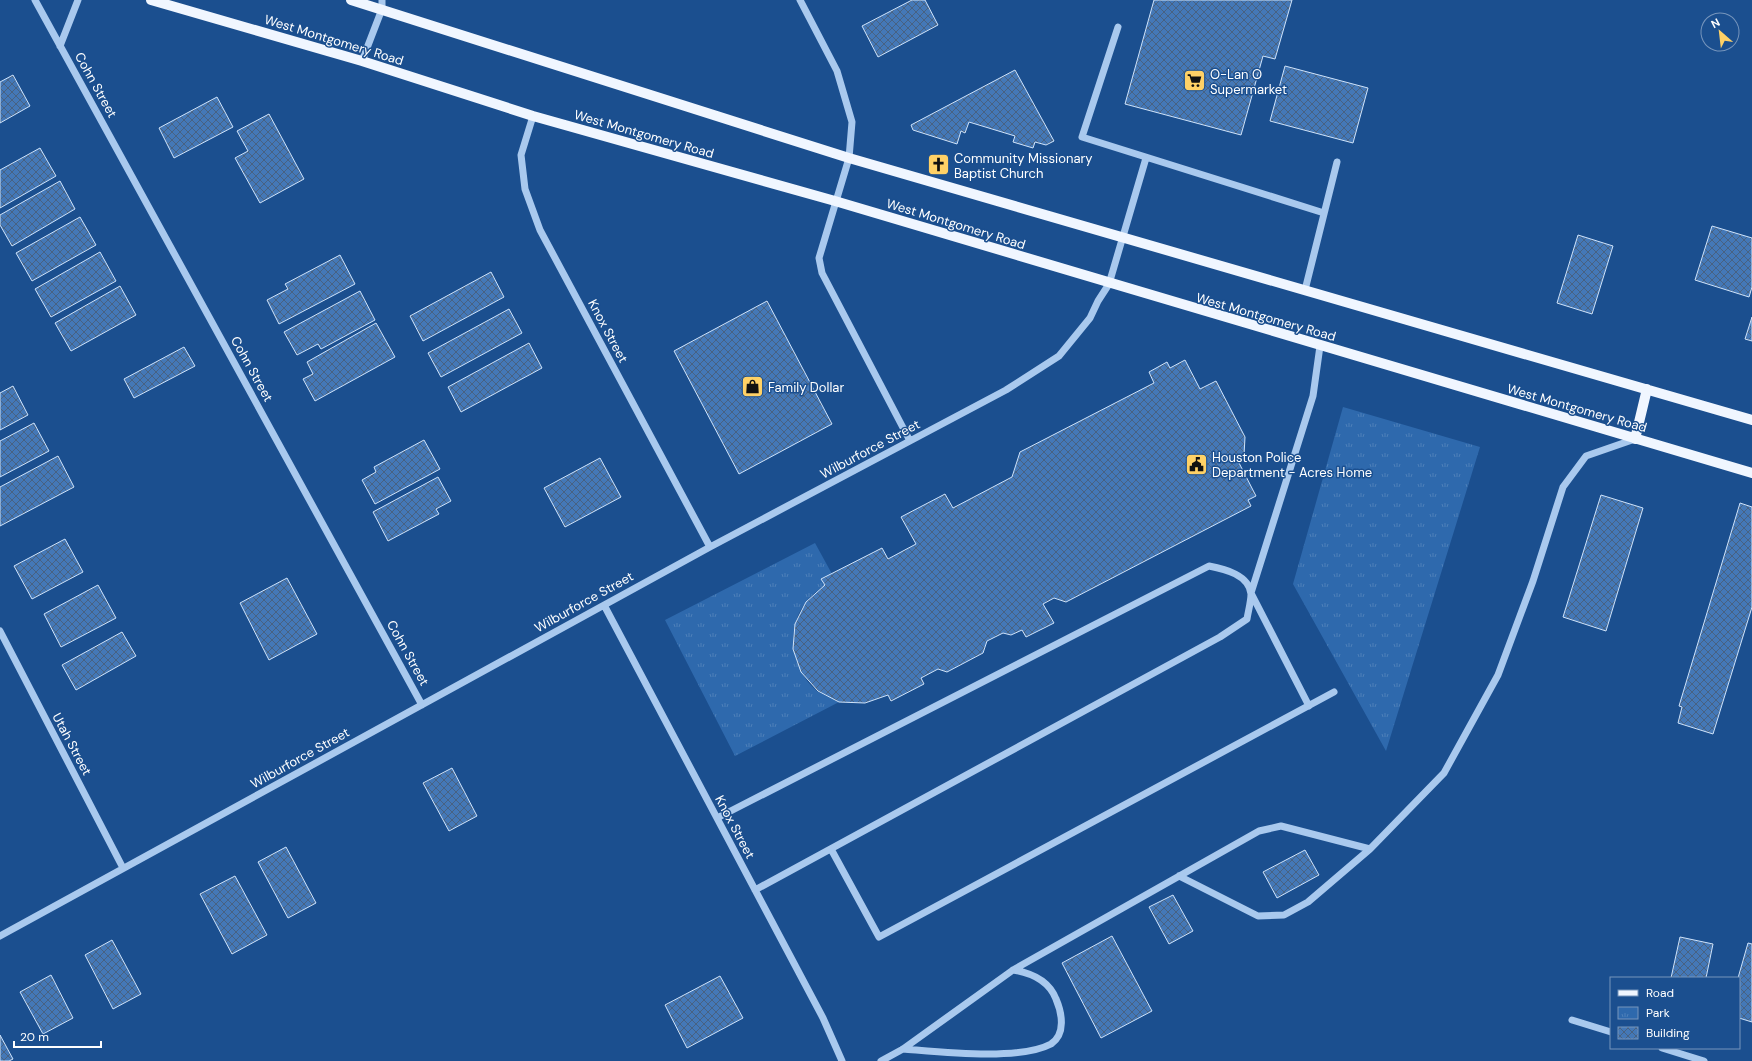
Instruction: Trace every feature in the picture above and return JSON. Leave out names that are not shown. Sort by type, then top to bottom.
[{"type":"main road","name":"West Montgomery Road","points":[[152,0],[362,61],[533,116],[836,201],[1109,284],[1752,474]]},
{"type":"main road","points":[[351,0],[382,4],[849,158],[1752,420]]},
{"type":"main road","points":[[1635,439],[1647,389]]},
{"type":"street","name":"Cohn Street","points":[[35,0],[422,705]]},
{"type":"street","name":"Cohn Street","points":[[60,46],[78,0]]},
{"type":"street","points":[[800,0],[837,71],[852,122],[849,158],[819,258],[822,273],[910,441]]},
{"type":"street","points":[[362,61],[382,4]]},
{"type":"street","points":[[1118,27],[1082,138],[1324,212]]},
{"type":"street","name":"Knox Street","points":[[533,116],[521,155],[525,189],[540,230],[710,547]]},
{"type":"street","name":"Wilburforce Street","points":[[0,936],[710,547],[1006,390],[1059,356],[1090,318],[1098,301],[1109,284],[1146,158]]},
{"type":"street","points":[[1304,290],[1337,162]]},
{"type":"street","points":[[755,890],[1220,637],[1247,619],[1251,593],[1313,396],[1320,346]]},
{"type":"street","points":[[1179,876],[1258,916],[1284,915],[1308,902],[1370,850],[1444,773],[1498,675],[1533,580],[1563,487],[1586,456],[1635,439]]},
{"type":"street","points":[[717,818],[1209,566],[1223,568],[1243,578],[1309,706]]},
{"type":"street","name":"Knox Street","points":[[604,605],[823,1018],[842,1061]]},
{"type":"street","name":"Utah Street","points":[[0,631],[124,868]]},
{"type":"street","points":[[831,849],[879,936],[1334,692]]},
{"type":"street","points":[[881,1061],[903,1049],[1013,970],[1259,831],[1281,826],[1370,850]]},
{"type":"street","points":[[903,1049],[990,1055],[1037,1050],[1052,1043],[1059,1035],[1062,1024],[1056,998],[1049,987],[1034,975],[1013,970]]},
{"type":"street","points":[[1572,1020],[1610,1032]]},
{"type":"street","points":[[1665,1049],[1704,1061]]},
{"type":"green space","points":[[1343,407],[1480,447],[1386,751],[1293,584]]},
{"type":"green space","points":[[815,543],[832,574],[822,579],[825,585],[808,599],[799,612],[793,636],[794,648],[801,672],[808,682],[817,691],[839,702],[735,756],[665,620]]},
{"type":"building","points":[[912,0],[925,0],[938,25],[878,57],[862,26]]},
{"type":"building","name":"O-Lan O Supermarket","points":[[1154,0],[1292,0],[1275,59],[1263,56],[1241,135],[1125,104]]},
{"type":"building","points":[[1285,66],[1368,88],[1353,143],[1270,121]]},
{"type":"building","points":[[1015,70],[1054,141],[1046,145],[1035,142],[1033,148],[1013,142],[1015,136],[969,122],[965,133],[961,131],[957,144],[913,130],[911,125]]},
{"type":"building","points":[[13,75],[30,106],[0,123],[0,82]]},
{"type":"building","points":[[217,97],[233,127],[174,158],[159,128]]},
{"type":"building","points":[[269,114],[304,179],[260,203],[235,158],[248,151],[237,131]]},
{"type":"building","points":[[40,148],[56,176],[0,208],[0,170]]},
{"type":"building","points":[[60,181],[75,209],[12,246],[0,225],[0,215]]},
{"type":"building","points":[[80,217],[96,245],[32,281],[16,253]]},
{"type":"building","points":[[1712,226],[1752,238],[1752,287],[1749,297],[1695,280]]},
{"type":"building","points":[[1578,235],[1613,246],[1592,314],[1557,303]]},
{"type":"building","points":[[100,252],[116,281],[51,317],[35,289]]},
{"type":"building","points":[[340,255],[355,284],[279,324],[267,300],[288,289],[285,284]]},
{"type":"building","points":[[491,272],[504,297],[423,341],[410,316]]},
{"type":"building","points":[[120,286],[136,315],[71,351],[55,323]]},
{"type":"building","points":[[360,291],[375,320],[321,349],[318,344],[297,355],[284,332]]},
{"type":"building","name":"Family Dollar","points":[[767,301],[832,424],[739,474],[674,351]]},
{"type":"building","points":[[509,309],[522,333],[441,377],[428,353]]},
{"type":"building","points":[[1752,317],[1752,341],[1745,339]]},
{"type":"building","points":[[376,323],[395,357],[315,401],[303,379],[313,374],[307,362]]},
{"type":"building","points":[[529,343],[542,368],[461,412],[448,387]]},
{"type":"building","points":[[184,347],[195,366],[134,398],[124,379]]},
{"type":"building","points":[[1185,360],[1200,389],[1216,381],[1245,437],[1244,455],[1237,459],[1256,496],[1248,500],[1251,506],[1066,602],[1054,598],[1043,604],[1054,623],[1026,637],[1022,630],[1011,635],[1003,633],[987,641],[983,653],[947,672],[938,669],[921,678],[924,684],[891,701],[888,695],[865,703],[839,702],[818,691],[801,672],[793,649],[795,624],[806,602],[825,585],[821,579],[882,548],[888,559],[916,544],[901,517],[945,494],[953,508],[1012,477],[1020,452],[1154,383],[1149,372],[1167,362],[1170,368]]},
{"type":"building","points":[[13,386],[28,415],[0,430],[0,393]]},
{"type":"building","points":[[34,423],[49,451],[0,477],[0,441]]},
{"type":"building","points":[[424,440],[440,469],[375,504],[362,480],[376,472],[374,467]]},
{"type":"building","points":[[58,456],[74,487],[0,526],[0,487]]},
{"type":"building","points":[[600,458],[621,497],[565,527],[544,488]]},
{"type":"building","points":[[438,477],[451,501],[436,509],[439,514],[388,541],[373,512]]},
{"type":"building","points":[[1601,495],[1643,508],[1606,631],[1563,617]]},
{"type":"building","points":[[1740,503],[1752,507],[1752,607],[1713,734],[1678,723],[1682,707],[1679,706]]},
{"type":"building","points":[[65,539],[83,572],[32,599],[14,566]]},
{"type":"building","points":[[287,578],[317,634],[269,660],[240,603]]},
{"type":"building","points":[[98,585],[116,618],[61,647],[44,614]]},
{"type":"building","points":[[122,632],[136,656],[76,690],[62,665]]},
{"type":"building","points":[[452,768],[477,816],[449,831],[423,783]]},
{"type":"building","points":[[286,847],[316,903],[288,918],[258,862]]},
{"type":"building","points":[[1305,850],[1319,875],[1277,898],[1263,872]]},
{"type":"building","points":[[235,876],[267,935],[232,954],[200,894]]},
{"type":"building","points":[[1173,895],[1193,931],[1169,944],[1149,907]]},
{"type":"building","points":[[1112,936],[1152,1011],[1101,1038],[1062,963]]},
{"type":"building","points":[[1680,937],[1713,944],[1706,977],[1671,977]]},
{"type":"building","points":[[112,940],[141,994],[113,1009],[85,955]]},
{"type":"building","points":[[1748,943],[1752,944],[1752,1022],[1740,1018],[1740,977],[1738,977]]},
{"type":"building","points":[[51,975],[73,1018],[43,1034],[20,992]]},
{"type":"building","points":[[720,976],[743,1018],[687,1048],[665,1005]]},
{"type":"building","points":[[0,1035],[13,1059],[9,1061],[0,1061]]},
{"type":"place","name":"O-Lan O Supermarket","points":[[1194,81]]},
{"type":"place","name":"Community Missionary Baptist Church","points":[[938,165]]},
{"type":"place","name":"Family Dollar","points":[[753,387]]},
{"type":"place","name":"Houston Police Department - Acres Home","points":[[1196,464]]}]
